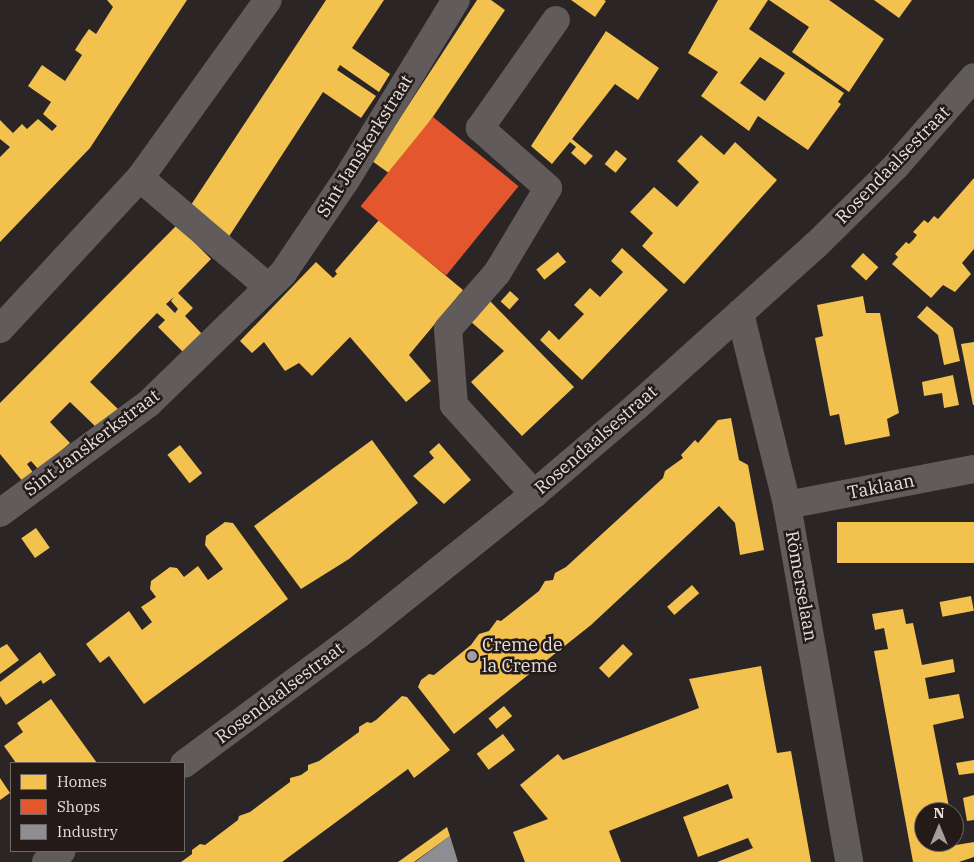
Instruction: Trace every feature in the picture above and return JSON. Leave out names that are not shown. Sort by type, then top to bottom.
[{"type":"street","points":[[0,330],[140,178],[268,0]]},
{"type":"street","name":"Sint Janskerkstraat","points":[[0,513],[148,404],[282,273],[346,180],[456,0]]},
{"type":"street","points":[[534,494],[454,405],[448,329],[497,273],[548,188],[480,128],[556,20]]},
{"type":"street","name":"Rosendaalsestraat","points":[[185,763],[344,646],[534,494],[816,245],[896,166],[974,77]]},
{"type":"street","points":[[140,178],[268,287]]},
{"type":"street","name":"Römerselaan","points":[[740,313],[787,505],[849,862]]},
{"type":"street","name":"Taklaan","points":[[787,505],[974,468]]},
{"type":"street","points":[[46,862],[61,852]]},
{"type":"building: Homes","points":[[107,0],[187,0],[90,148],[0,242],[0,157],[10,147],[0,139],[0,120],[13,133],[22,124],[27,129],[38,119],[52,131],[57,126],[43,114],[51,102],[28,86],[42,65],[65,81],[82,55],[75,50],[82,39],[89,29],[96,34],[113,7]]},
{"type":"building: Homes","points":[[326,0],[384,0],[352,48],[390,74],[379,92],[340,65],[337,70],[376,96],[361,118],[323,92],[228,238],[187,211]]},
{"type":"building: Homes","points":[[477,0],[491,0],[505,10],[393,176],[372,161]]},
{"type":"building: Homes","points":[[571,0],[604,0],[606,1],[595,17]]},
{"type":"building: Homes","points":[[718,0],[768,0],[749,29],[844,93],[838,102],[841,104],[808,150],[758,116],[749,131],[701,96],[718,72],[688,53]],"holes":[[[760,57],[785,73],[765,101],[740,83]]]},
{"type":"building: Homes","points":[[769,0],[829,0],[884,39],[849,92],[792,52],[809,27]]},
{"type":"building: Homes","points":[[874,0],[912,0],[899,18]]},
{"type":"building: Homes","points":[[606,31],[659,68],[638,100],[615,84],[572,139],[593,156],[585,165],[571,153],[576,147],[570,142],[552,164],[531,146]]},
{"type":"building: Homes","points":[[701,135],[724,155],[735,142],[777,180],[684,284],[642,246],[653,233],[630,212],[654,187],[677,207],[699,182],[677,161]]},
{"type":"building: Homes","points":[[616,150],[627,159],[616,173],[605,164]]},
{"type":"building: Homes","points":[[974,178],[974,249],[962,263],[971,274],[955,292],[943,285],[931,298],[892,264],[898,257],[895,254],[906,242],[909,244],[913,240],[917,235],[913,232],[924,220],[928,223],[934,216],[938,219]]},
{"type":"building: Homes","points":[[379,220],[463,290],[409,355],[431,381],[406,402],[350,337],[312,376],[299,363],[285,371],[264,342],[252,353],[240,341],[316,262],[333,278],[337,274],[335,271]]},
{"type":"building: Homes","points":[[177,225],[211,259],[178,293],[193,308],[185,316],[202,334],[183,352],[158,327],[165,320],[157,313],[90,382],[119,410],[96,427],[70,402],[50,422],[70,443],[39,470],[31,461],[27,464],[34,474],[24,483],[0,454],[0,403]],"holes":[[[174,297],[171,301],[178,309],[175,313],[166,304]]]},
{"type":"building: Homes","points":[[622,248],[668,290],[582,380],[540,340],[549,330],[559,340],[584,314],[574,305],[590,288],[600,297],[623,272],[611,261]]},
{"type":"building: Homes","points":[[558,252],[566,262],[544,280],[536,270]]},
{"type":"building: Homes","points":[[863,253],[878,267],[866,280],[851,266]]},
{"type":"building: Homes","points":[[510,291],[519,299],[510,309],[501,301]]},
{"type":"building: Homes","points":[[863,296],[866,313],[880,313],[899,413],[887,419],[890,436],[845,445],[839,414],[830,416],[815,338],[823,336],[817,305]]},
{"type":"building: Homes","points":[[488,299],[574,387],[522,436],[471,382],[504,351],[469,320]]},
{"type":"building: Homes","points":[[927,306],[953,328],[960,361],[944,365],[938,335],[917,317]]},
{"type":"building: Homes","points":[[974,342],[974,405],[973,405],[961,344]]},
{"type":"building: Homes","points":[[953,375],[959,405],[944,408],[942,393],[924,396],[922,382]]},
{"type":"building: Homes","points":[[731,418],[739,460],[748,465],[764,550],[740,555],[735,523],[719,506],[591,625],[454,734],[418,687],[421,680],[429,674],[434,675],[471,645],[479,634],[489,631],[497,620],[501,621],[539,591],[545,581],[553,580],[555,573],[566,567],[663,478],[665,471],[683,458],[681,455],[695,440],[698,443],[718,420]]},
{"type":"building: Homes","points":[[372,440],[418,503],[349,559],[301,589],[254,526]]},
{"type":"building: Homes","points":[[439,443],[471,480],[444,504],[413,476],[434,458],[429,452]]},
{"type":"building: Homes","points":[[180,445],[202,473],[190,483],[167,455]]},
{"type":"building: Homes","points":[[225,522],[233,523],[288,599],[144,704],[109,656],[100,663],[86,644],[129,611],[142,630],[152,622],[141,607],[156,597],[150,589],[151,581],[170,567],[177,568],[184,577],[198,566],[208,580],[223,569],[205,545],[206,536]]},
{"type":"building: Homes","points":[[837,522],[974,522],[974,563],[837,563]]},
{"type":"building: Homes","points":[[36,528],[50,548],[35,558],[21,538]]},
{"type":"building: Homes","points":[[692,585],[699,593],[674,615],[667,607]]},
{"type":"building: Homes","points":[[971,596],[974,611],[942,617],[940,602]]},
{"type":"building: Homes","points":[[903,609],[906,624],[913,623],[922,665],[953,659],[955,672],[925,678],[929,699],[959,694],[964,718],[933,725],[948,802],[914,802],[914,852],[964,852],[964,844],[974,842],[974,857],[959,862],[913,862],[874,651],[888,649],[884,628],[875,630],[872,614]]},
{"type":"building: Homes","points":[[7,644],[19,660],[0,674],[0,648]]},
{"type":"building: Homes","points":[[623,644],[633,654],[609,678],[599,668]]},
{"type":"building: Homes","points":[[40,652],[56,675],[43,684],[41,680],[6,705],[0,696],[0,682]]},
{"type":"building: Homes","points":[[761,666],[777,753],[791,751],[811,862],[717,862],[753,848],[748,838],[698,857],[683,817],[733,798],[728,784],[609,831],[621,862],[525,862],[513,832],[548,819],[520,785],[558,754],[563,760],[699,708],[689,679]]},
{"type":"building: Homes","points":[[402,696],[407,697],[450,750],[414,778],[408,769],[282,862],[181,862],[192,854],[192,850],[200,844],[205,845],[238,820],[239,816],[250,812],[290,782],[290,778],[301,775],[308,770],[308,765],[319,761],[359,732],[359,727],[367,722],[371,723],[376,720]]},
{"type":"building: Homes","points":[[51,699],[96,762],[15,762],[4,746],[23,732],[17,723]]},
{"type":"building: Homes","points":[[504,706],[512,716],[497,729],[488,719]]},
{"type":"building: Homes","points":[[503,734],[515,750],[489,770],[477,754]]},
{"type":"building: Homes","points":[[974,760],[974,773],[959,775],[956,763]]},
{"type":"building: Homes","points":[[0,778],[10,793],[0,800]]},
{"type":"building: Homes","points":[[974,795],[974,820],[967,821],[963,798]]},
{"type":"building: Homes","points":[[447,827],[450,836],[414,862],[398,862]]},
{"type":"building: Shops","points":[[433,117],[518,186],[446,276],[361,206]]},
{"type":"building: Industry","points":[[450,836],[458,862],[415,862]]},
{"type":"place","name":"Creme de la Creme","points":[[472,656]]}]
